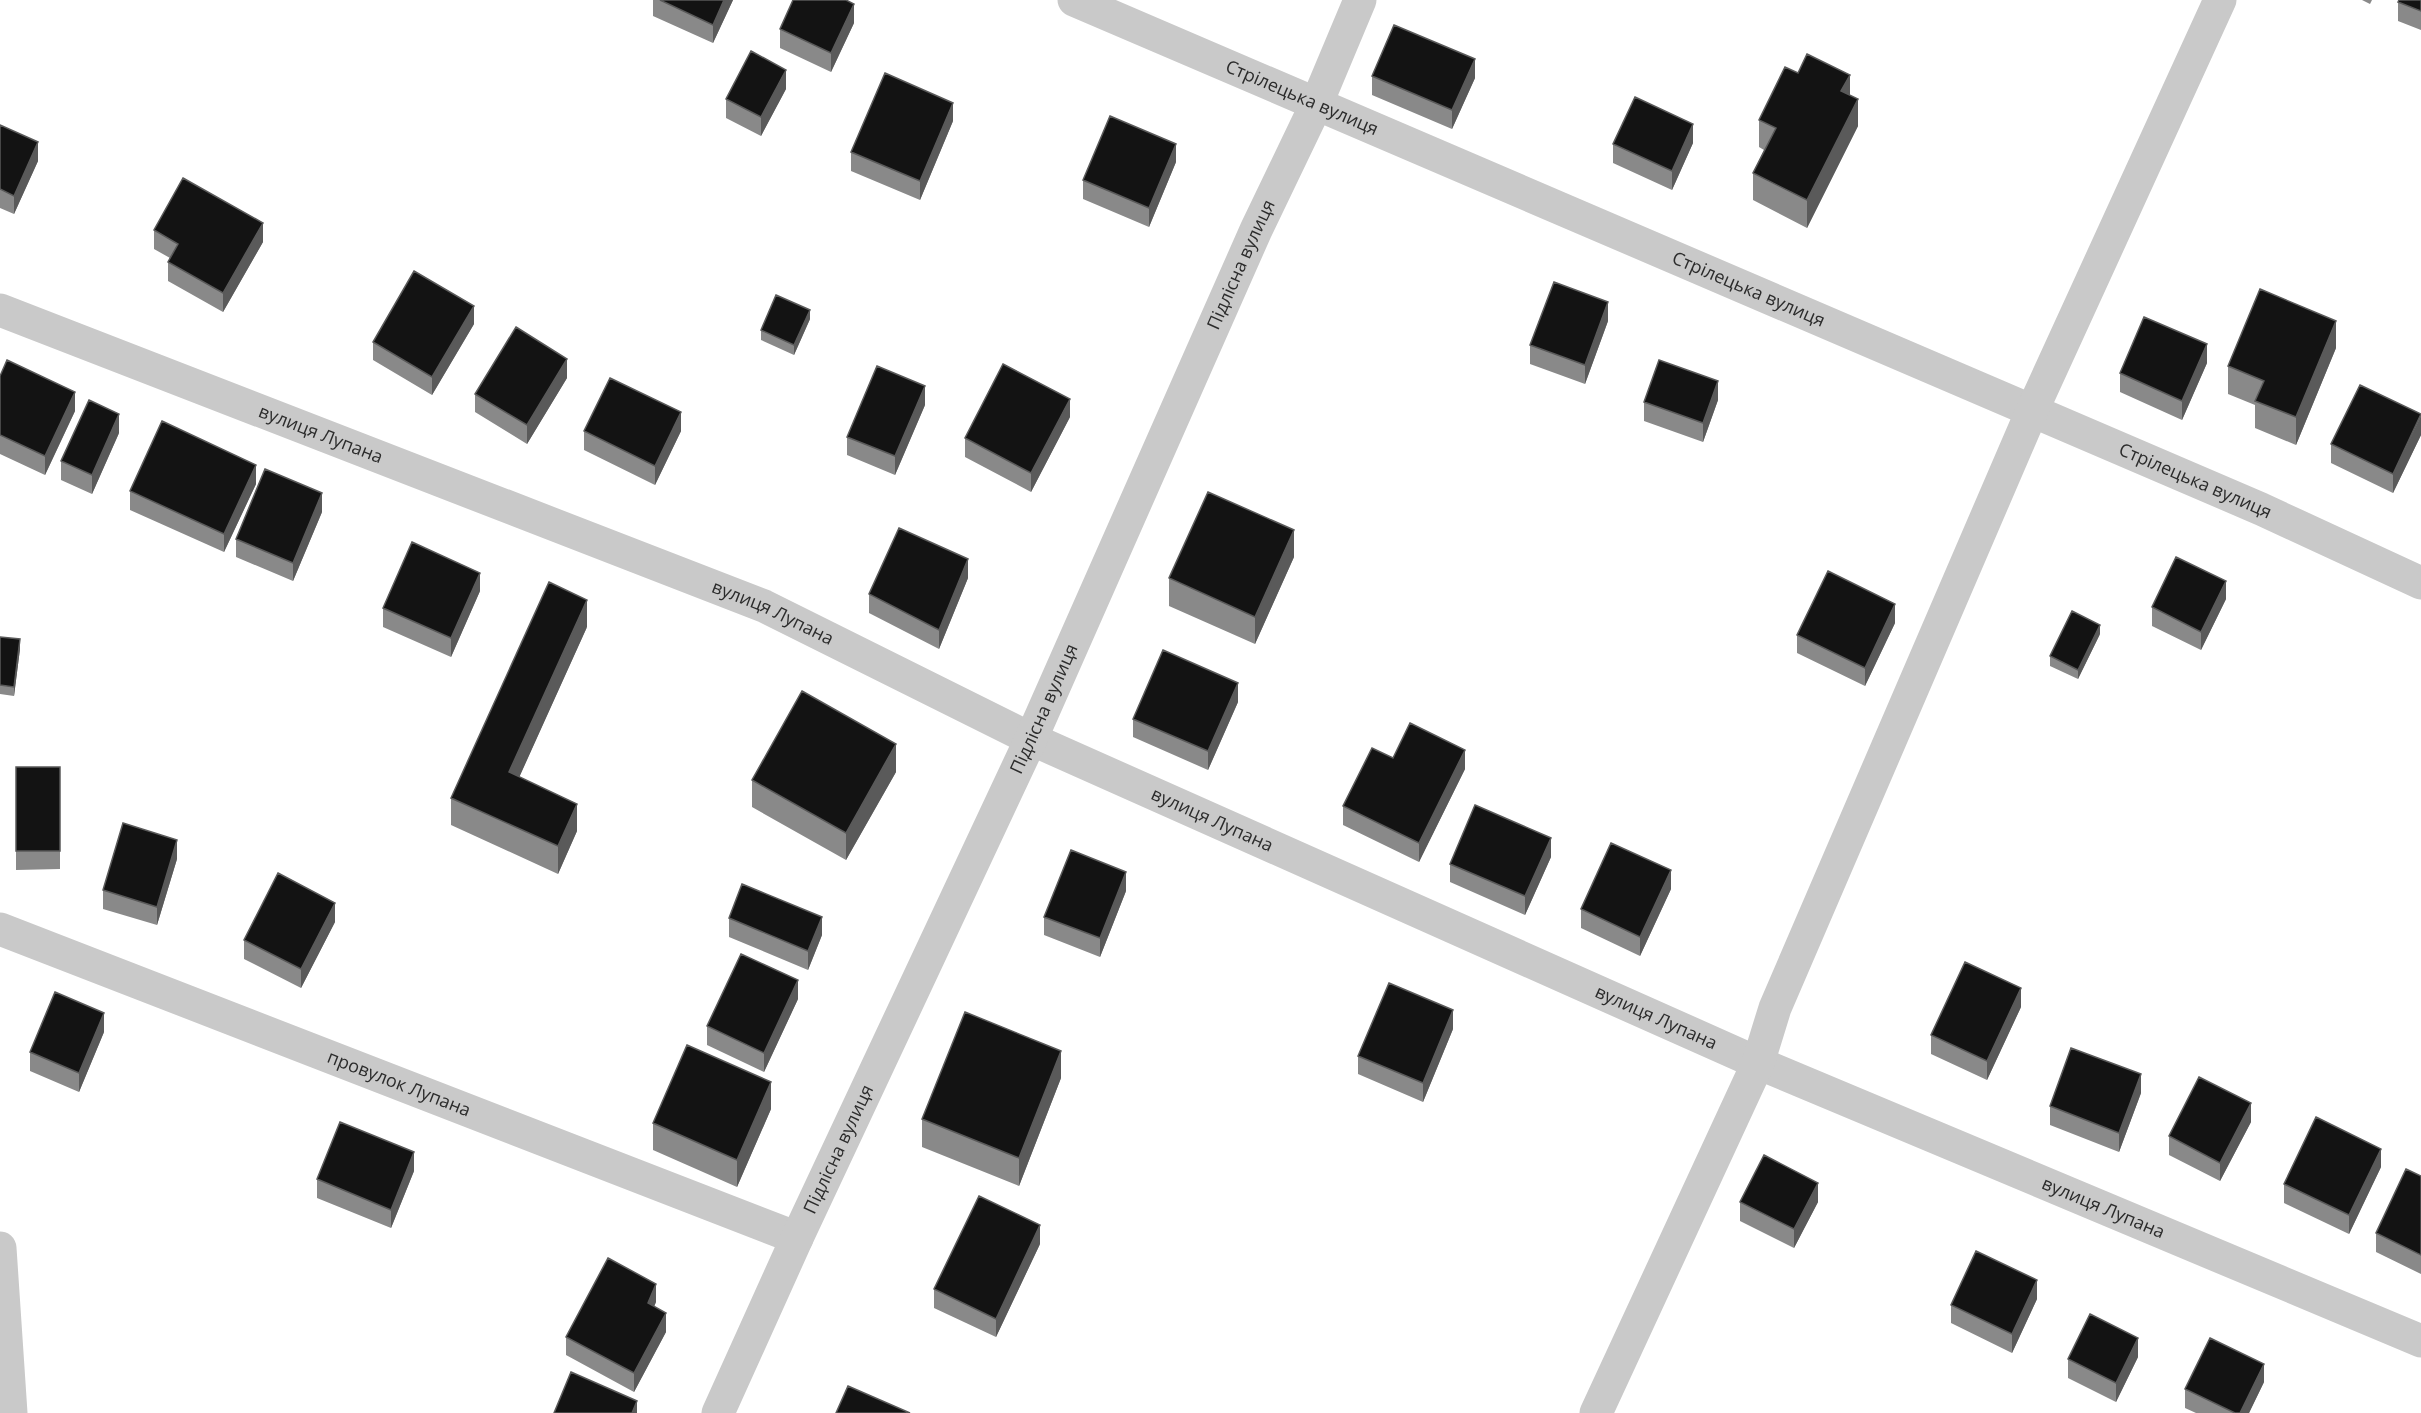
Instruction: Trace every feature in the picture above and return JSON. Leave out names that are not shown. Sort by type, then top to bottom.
[{"type":"street","name":"Стрілецька вулиця","points":[[1074,0],[2261,509],[2421,583]]},
{"type":"street","name":"Підлісна вулиця","points":[[718,1413],[797,1238],[1031,739],[1256,230],[1316,105],[1360,0]]},
{"type":"street","points":[[1596,1413],[1758,1063],[1775,1008],[2032,411],[2220,0]]},
{"type":"street","name":"вулиця Лупана","points":[[0,310],[764,606],[1031,739],[1758,1063],[2421,1341]]},
{"type":"street","name":"провулок Лупана","points":[[0,929],[797,1238]]},
{"type":"street","points":[[0,1248],[11,1413]]},
{"type":"building","points":[[660,0],[724,0],[713,25]]},
{"type":"building","points":[[793,0],[846,0],[854,4],[831,53],[780,29]]},
{"type":"building","points":[[2399,0],[2421,0],[2421,11],[2398,2]]},
{"type":"building","points":[[1394,25],[1475,59],[1452,110],[1372,76]]},
{"type":"building","points":[[751,51],[786,70],[761,117],[726,99]]},
{"type":"building","points":[[1807,54],[1850,75],[1841,91],[1858,99],[1807,200],[1753,173],[1776,128],[1759,120],[1785,67],[1798,73]]},
{"type":"building","points":[[885,73],[953,103],[920,181],[851,152]]},
{"type":"building","points":[[1635,97],[1693,124],[1672,171],[1613,144]]},
{"type":"building","points":[[1110,116],[1176,144],[1149,208],[1083,180]]},
{"type":"building","points":[[0,125],[38,142],[14,196],[0,189]]},
{"type":"building","points":[[183,178],[263,223],[223,293],[168,262],[178,244],[154,230]]},
{"type":"building","points":[[414,271],[474,306],[432,377],[373,342]]},
{"type":"building","points":[[1554,282],[1608,302],[1585,365],[1530,345]]},
{"type":"building","points":[[2260,289],[2336,321],[2296,417],[2255,401],[2264,381],[2228,366]]},
{"type":"building","points":[[776,295],[810,310],[794,345],[761,330]]},
{"type":"building","points":[[2144,317],[2207,344],[2182,401],[2120,373]]},
{"type":"building","points":[[516,327],[567,359],[527,425],[475,394]]},
{"type":"building","points":[[7,360],[75,392],[45,456],[0,435],[0,376]]},
{"type":"building","points":[[1659,360],[1718,381],[1703,423],[1644,402]]},
{"type":"building","points":[[1003,364],[1070,399],[1031,473],[965,438]]},
{"type":"building","points":[[877,366],[925,386],[895,456],[847,437]]},
{"type":"building","points":[[610,378],[681,412],[655,466],[584,431]]},
{"type":"building","points":[[2360,385],[2421,414],[2393,474],[2331,444]]},
{"type":"building","points":[[89,400],[119,414],[92,475],[61,461]]},
{"type":"building","points":[[162,421],[256,465],[224,534],[130,491]]},
{"type":"building","points":[[265,469],[322,493],[293,563],[236,539]]},
{"type":"building","points":[[1208,492],[1294,530],[1255,617],[1169,578]]},
{"type":"building","points":[[899,528],[968,559],[939,630],[869,594]]},
{"type":"building","points":[[412,542],[480,573],[451,638],[383,608]]},
{"type":"building","points":[[2176,557],[2226,581],[2201,632],[2152,607]]},
{"type":"building","points":[[1828,571],[1895,604],[1865,668],[1797,635]]},
{"type":"building","points":[[549,582],[587,600],[509,772],[577,804],[558,846],[451,798]]},
{"type":"building","points":[[2072,611],[2100,625],[2078,670],[2050,656]]},
{"type":"building","points":[[0,637],[20,639],[14,687],[0,685]]},
{"type":"building","points":[[1163,650],[1238,683],[1208,751],[1133,719]]},
{"type":"building","points":[[802,691],[896,744],[846,833],[752,780]]},
{"type":"building","points":[[1410,723],[1465,750],[1419,843],[1343,806],[1372,748],[1393,758]]},
{"type":"building","points":[[16,767],[60,767],[60,851],[16,851]]},
{"type":"building","points":[[1475,805],[1551,838],[1525,896],[1450,864]]},
{"type":"building","points":[[123,823],[177,840],[157,907],[103,890]]},
{"type":"building","points":[[1611,843],[1671,870],[1640,937],[1581,909]]},
{"type":"building","points":[[1071,850],[1126,872],[1100,938],[1044,917]]},
{"type":"building","points":[[278,873],[335,903],[301,969],[244,940]]},
{"type":"building","points":[[742,884],[822,917],[808,951],[729,918]]},
{"type":"building","points":[[741,954],[798,980],[764,1053],[707,1026]]},
{"type":"building","points":[[1965,962],[2021,988],[1987,1061],[1931,1035]]},
{"type":"building","points":[[1389,983],[1453,1010],[1423,1083],[1358,1056]]},
{"type":"building","points":[[55,992],[104,1013],[79,1073],[30,1052]]},
{"type":"building","points":[[965,1012],[1061,1051],[1019,1158],[922,1119]]},
{"type":"building","points":[[687,1045],[771,1082],[737,1160],[653,1123]]},
{"type":"building","points":[[2071,1048],[2141,1074],[2119,1133],[2050,1106]]},
{"type":"building","points":[[2199,1077],[2251,1103],[2220,1163],[2169,1136]]},
{"type":"building","points":[[2316,1117],[2381,1149],[2349,1215],[2284,1184]]},
{"type":"building","points":[[340,1122],[414,1152],[391,1210],[317,1179]]},
{"type":"building","points":[[1764,1155],[1818,1183],[1794,1229],[1740,1202]]},
{"type":"building","points":[[2406,1169],[2421,1176],[2421,1255],[2376,1233]]},
{"type":"building","points":[[979,1196],[1040,1225],[996,1319],[934,1289]]},
{"type":"building","points":[[1976,1251],[2037,1280],[2012,1334],[1951,1305]]},
{"type":"building","points":[[608,1258],[656,1284],[648,1303],[666,1313],[634,1373],[566,1337]]},
{"type":"building","points":[[2090,1314],[2138,1338],[2116,1383],[2068,1359]]},
{"type":"building","points":[[2210,1338],[2264,1364],[2240,1413],[2235,1413],[2185,1389]]},
{"type":"building","points":[[571,1372],[637,1401],[632,1413],[554,1413]]},
{"type":"building","points":[[848,1386],[910,1413],[836,1413]]}]
